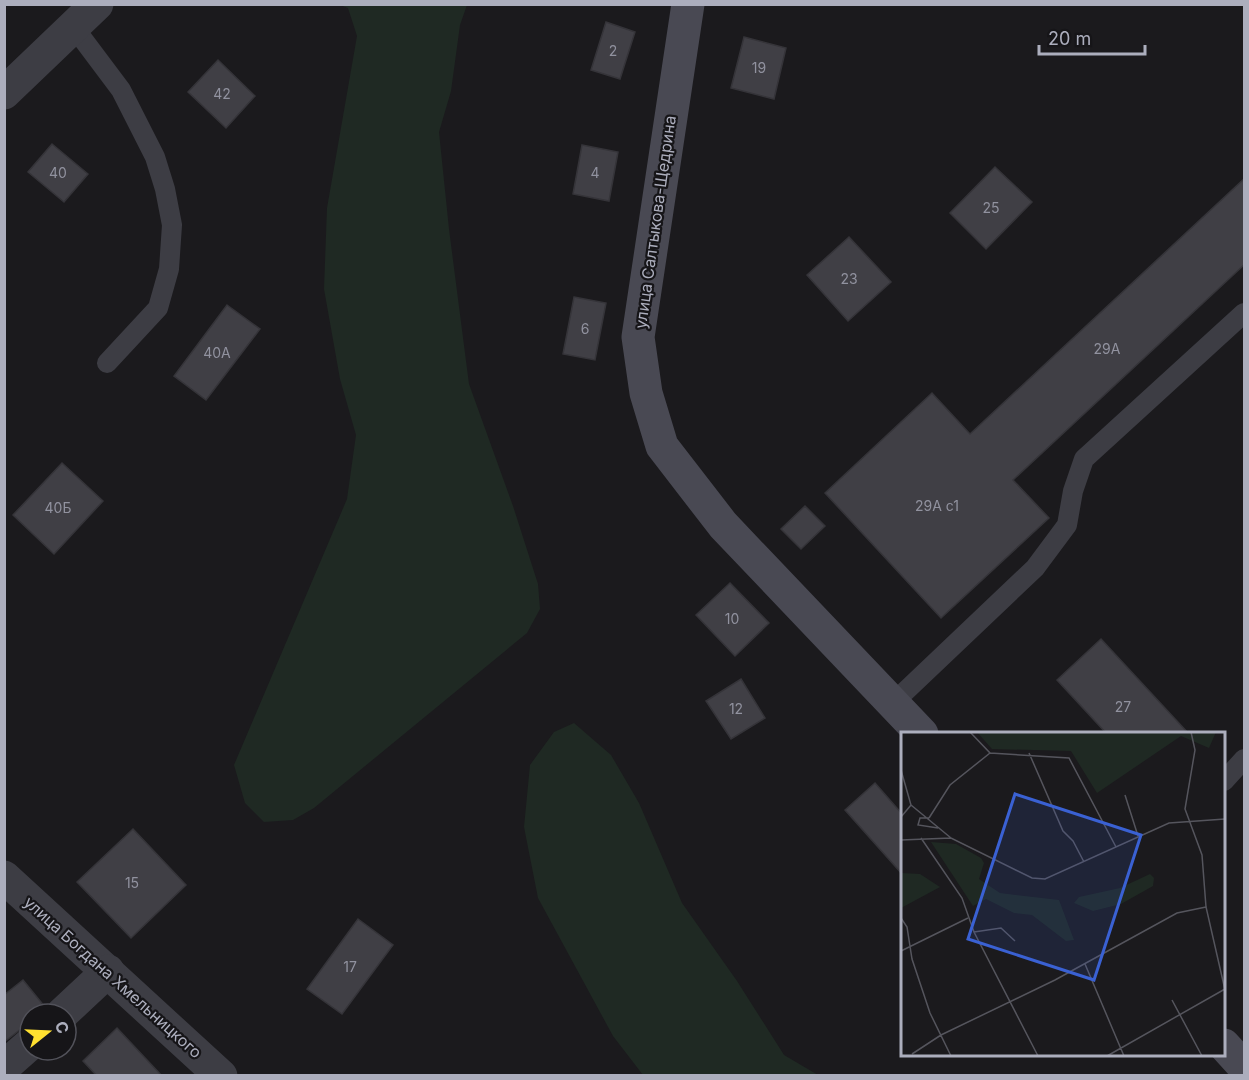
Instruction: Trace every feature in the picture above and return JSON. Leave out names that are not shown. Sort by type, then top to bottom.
[{"type":"street","name":"улица Салтыкова-Щедрина","points":[[688,4],[638,337],[646,393],[662,446],[723,525],[920,732]]},
{"type":"street","points":[[4,93],[85,15]]},
{"type":"street","name":"улица Богдана Хмельницкого","points":[[4,878],[221,1076]]},
{"type":"street","points":[[75,1002],[108,971]]},
{"type":"street","points":[[4,1067],[18,1055]]},
{"type":"lane","points":[[85,15],[155,157],[165,189],[172,225],[169,269],[158,308],[107,363]]},
{"type":"lane","points":[[894,702],[1035,568],[1066,525],[1073,491],[1084,459],[1245,313]]},
{"type":"lane","points":[[1225,780],[1245,759]]},
{"type":"shaded area","points":[[340,5],[467,5],[460,25],[451,91],[439,132],[449,229],[469,384],[513,506],[538,584],[540,609],[527,633],[314,808],[293,820],[264,822],[245,803],[234,765],[347,499],[356,435],[340,379],[324,289],[327,208],[357,36],[348,8]]},
{"type":"shaded area","points":[[574,723],[611,755],[639,803],[682,903],[737,981],[784,1055],[818,1075],[643,1075],[613,1036],[538,898],[524,827],[530,765],[554,732]]},
{"type":"building","points":[[606,22],[635,32],[620,79],[591,70]]},
{"type":"building","points":[[744,37],[786,48],[774,99],[731,88]]},
{"type":"building","points":[[218,60],[255,96],[226,128],[188,92]]},
{"type":"building","points":[[52,144],[88,174],[64,202],[28,172]]},
{"type":"building","points":[[582,145],[618,152],[609,201],[573,194]]},
{"type":"building","points":[[995,167],[1032,202],[986,249],[950,213]]},
{"type":"building","points":[[1245,178],[1245,264],[1013,480],[1049,518],[941,618],[825,493],[932,393],[970,434]]},
{"type":"building","points":[[849,237],[891,282],[848,321],[807,275]]},
{"type":"building","points":[[574,297],[606,303],[595,360],[563,354]]},
{"type":"building","points":[[227,305],[260,329],[206,400],[174,376]]},
{"type":"building","points":[[62,463],[103,501],[54,554],[13,515]]},
{"type":"building","points":[[805,506],[825,526],[801,549],[781,529]]},
{"type":"building","points":[[730,583],[769,623],[735,656],[696,615]]},
{"type":"building","points":[[1101,639],[1187,732],[1105,732],[1057,680]]},
{"type":"building","points":[[741,679],[765,718],[731,739],[706,701]]},
{"type":"building","points":[[875,783],[901,813],[901,873],[845,810]]},
{"type":"building","points":[[133,829],[186,885],[131,938],[77,882]]},
{"type":"building","points":[[358,919],[393,945],[342,1014],[307,989]]},
{"type":"building","points":[[23,980],[41,1002],[18,1002],[18,1031],[4,1042],[4,995]]},
{"type":"building","points":[[117,1028],[162,1076],[97,1076],[83,1061]]}]
